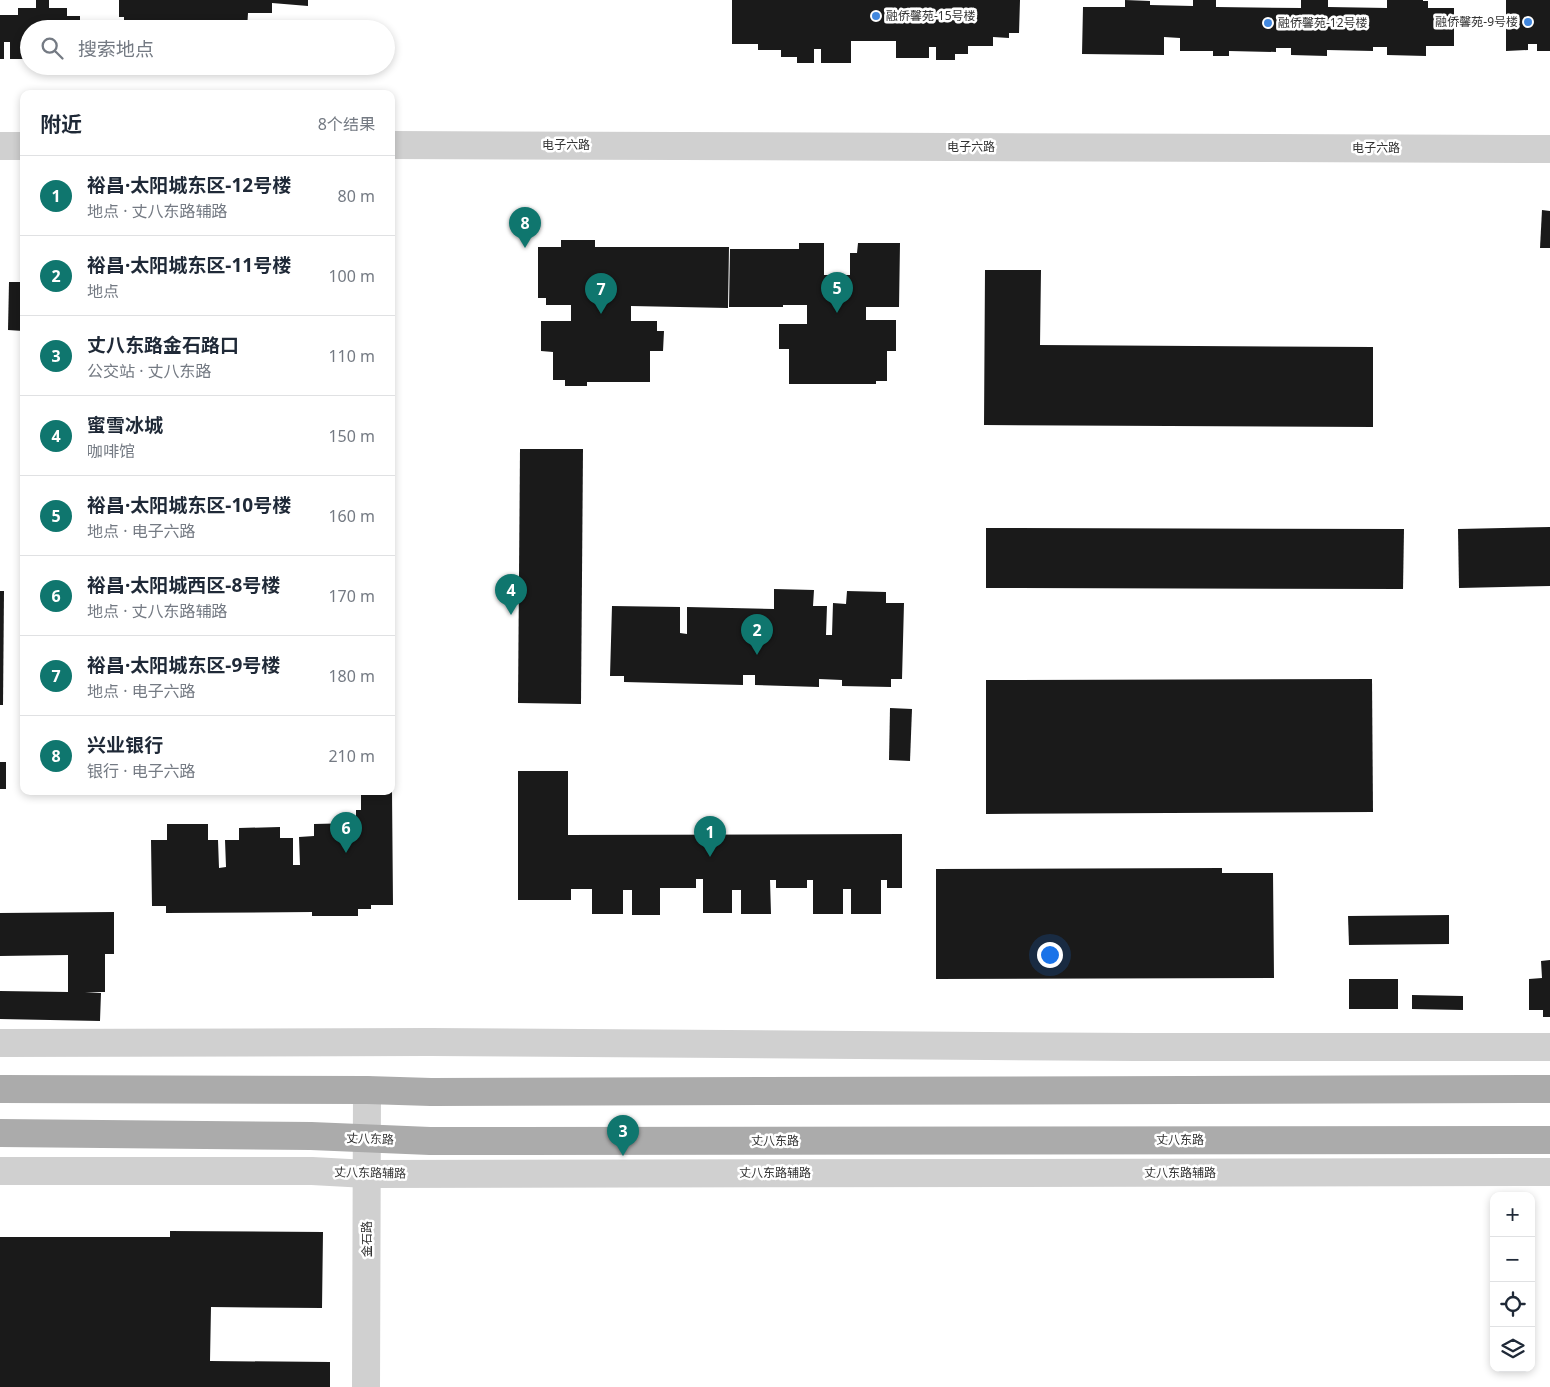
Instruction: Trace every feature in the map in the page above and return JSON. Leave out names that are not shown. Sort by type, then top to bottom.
[{"type":"main road","points":[[0,1089],[461,1092],[1550,1089]]},
{"type":"main road","name":"丈八东路","points":[[0,1133],[311,1136],[430,1141],[1550,1140]]},
{"type":"street","name":"电子六路","points":[[395,145],[1550,149]]},
{"type":"street","points":[[0,146],[20,146]]},
{"type":"street","points":[[0,1043],[430,1042],[1550,1048]]},
{"type":"street","name":"金石路","points":[[366,1387],[367,1090]]},
{"type":"street","name":"丈八东路辅路","points":[[0,1171],[312,1171],[367,1174],[1550,1172]]},
{"type":"building","points":[[36,0],[49,0],[49,8],[67,8],[67,16],[80,16],[80,20],[20,20],[20,59],[10,59],[10,42],[4,42],[4,59],[0,59],[0,15],[18,15],[18,8],[36,8]]},
{"type":"building","points":[[119,0],[308,0],[308,6],[272,3],[272,13],[248,13],[248,20],[124,20],[124,17],[119,17]]},
{"type":"building","name":"融侨馨苑-15号楼","points":[[732,0],[1020,0],[1019,33],[1009,33],[1009,38],[993,37],[993,46],[968,46],[968,54],[955,54],[955,60],[936,60],[936,47],[929,47],[929,58],[896,58],[896,41],[851,41],[851,63],[821,63],[821,49],[814,49],[814,63],[797,63],[797,57],[781,57],[781,50],[758,50],[758,44],[732,44]]},
{"type":"building","name":"融侨馨苑-12号楼","points":[[1125,0],[1150,1],[1150,5],[1193,6],[1193,0],[1216,0],[1216,7],[1301,8],[1301,0],[1328,0],[1328,7],[1387,8],[1387,0],[1423,0],[1428,1],[1428,8],[1454,8],[1454,46],[1426,46],[1426,56],[1387,55],[1387,47],[1373,47],[1373,51],[1327,50],[1327,56],[1291,55],[1291,48],[1276,48],[1276,52],[1229,51],[1229,56],[1213,56],[1213,51],[1180,51],[1180,38],[1164,37],[1164,55],[1082,54],[1083,7],[1125,7]]},
{"type":"building","name":"融侨馨苑-9号楼","points":[[1506,0],[1550,0],[1550,51],[1537,51],[1537,44],[1528,44],[1528,50],[1506,51]]},
{"type":"building","points":[[1542,210],[1550,211],[1550,248],[1540,248]]},
{"type":"building","points":[[561,240],[595,240],[595,247],[729,247],[728,308],[631,306],[631,321],[657,321],[657,331],[664,331],[663,351],[650,351],[650,382],[587,382],[587,386],[565,386],[565,380],[553,380],[553,352],[541,351],[541,321],[571,321],[571,305],[546,305],[546,298],[538,298],[538,247],[561,247]]},
{"type":"building","points":[[799,243],[824,243],[824,275],[850,275],[850,253],[857,253],[858,243],[900,243],[899,307],[866,307],[866,320],[896,320],[896,351],[887,351],[887,381],[876,381],[876,384],[789,384],[789,349],[779,349],[779,324],[807,324],[807,305],[729,307],[730,249],[799,249]]},
{"type":"building","points":[[985,270],[1041,270],[1040,345],[1373,347],[1373,427],[984,425]]},
{"type":"building","points":[[9,282],[20,282],[20,331],[8,330]]},
{"type":"building","points":[[520,449],[583,449],[581,704],[518,703]]},
{"type":"building","points":[[1550,527],[1550,586],[1459,588],[1458,529]]},
{"type":"building","points":[[986,528],[1404,529],[1403,589],[986,588]]},
{"type":"building","points":[[774,589],[814,590],[813,606],[827,606],[826,635],[832,635],[833,603],[846,604],[847,591],[886,592],[886,603],[904,603],[902,679],[891,679],[891,687],[842,686],[842,680],[819,679],[819,687],[755,685],[755,675],[743,675],[743,685],[624,682],[624,676],[610,676],[612,606],[680,607],[680,633],[687,634],[687,607],[774,609]]},
{"type":"building","points":[[0,591],[4,591],[3,705],[0,705]]},
{"type":"building","points":[[1372,679],[1373,812],[986,814],[986,680]]},
{"type":"building","points":[[890,708],[912,709],[910,761],[889,760]]},
{"type":"building","points":[[0,762],[6,762],[6,789],[0,789]]},
{"type":"building","points":[[518,771],[568,771],[568,835],[902,834],[902,888],[887,888],[887,880],[881,880],[881,914],[851,914],[851,889],[843,889],[843,914],[813,914],[813,880],[807,880],[807,888],[776,888],[776,880],[770,880],[771,914],[741,914],[741,890],[732,890],[732,913],[703,913],[703,879],[696,879],[696,888],[660,888],[660,915],[632,915],[632,890],[623,890],[623,914],[592,914],[592,889],[571,889],[571,900],[518,900]]},
{"type":"building","points":[[361,795],[392,795],[393,905],[371,905],[371,909],[358,909],[358,916],[312,916],[312,912],[166,913],[166,906],[152,906],[151,840],[167,840],[167,824],[208,824],[208,840],[218,840],[219,868],[226,867],[225,840],[239,840],[239,828],[280,827],[280,838],[293,838],[293,865],[300,865],[299,837],[314,836],[314,824],[356,823],[356,810],[361,810]]},
{"type":"building","points":[[1222,868],[1222,873],[1273,873],[1274,978],[936,979],[936,869]]},
{"type":"building","points":[[114,912],[114,954],[105,954],[105,992],[85,992],[101,993],[100,1021],[0,1019],[0,991],[68,992],[68,955],[0,956],[0,913]]},
{"type":"building","points":[[1449,915],[1449,944],[1349,945],[1348,916]]},
{"type":"building","points":[[1550,960],[1550,1017],[1543,1017],[1543,1010],[1529,1010],[1529,979],[1542,978],[1541,961]]},
{"type":"building","points":[[1349,979],[1398,979],[1398,1009],[1349,1009]]},
{"type":"building","points":[[1412,995],[1463,996],[1463,1010],[1412,1009]]},
{"type":"building","points":[[170,1231],[323,1232],[322,1308],[211,1307],[210,1361],[330,1362],[330,1387],[0,1387],[0,1237],[170,1237]]},
{"type":"place","name":"融侨馨苑-15号楼","points":[[876,16]]},
{"type":"place","name":"融侨馨苑-9号楼","points":[[1528,22]]},
{"type":"place","name":"融侨馨苑-12号楼","points":[[1268,23]]},
{"type":"place","name":"兴业银行","points":[[525,248]]},
{"type":"place","name":"裕昌·太阳城东区-10号楼","points":[[837,313]]},
{"type":"place","name":"裕昌·太阳城东区-9号楼","points":[[601,314]]},
{"type":"place","name":"蜜雪冰城","points":[[511,615]]},
{"type":"place","name":"裕昌·太阳城东区-11号楼","points":[[757,655]]},
{"type":"place","name":"裕昌·太阳城西区-8号楼","points":[[346,853]]},
{"type":"place","name":"裕昌·太阳城东区-12号楼","points":[[710,857]]},
{"type":"place","name":"丈八东路金石路口","points":[[623,1156]]}]
